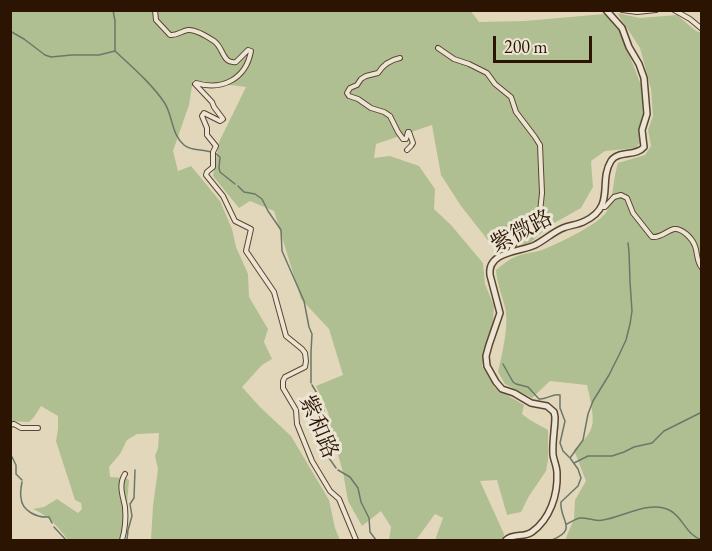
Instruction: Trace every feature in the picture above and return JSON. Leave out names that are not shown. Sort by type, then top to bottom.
[{"type":"street","name":"紫和路","points":[[155,10],[156,20],[170,35],[175,36],[189,30],[194,31],[217,43],[226,60],[230,62],[236,62],[248,50],[251,51],[247,64],[234,80],[212,87],[195,84],[212,102],[222,118],[220,122],[206,114],[202,116],[207,135],[216,146],[213,153],[213,167],[206,175],[226,201],[234,220],[251,229],[246,251],[274,292],[286,336],[305,353],[304,368],[285,377],[283,388],[294,406],[297,424],[312,461],[330,491],[339,499],[356,540]]},
{"type":"street","points":[[601,207],[605,201],[608,172],[612,161],[617,156],[639,152],[644,147],[642,130],[647,114],[643,74],[622,28],[606,10]]},
{"type":"street","points":[[622,10],[637,12],[656,10]]},
{"type":"street","points":[[676,11],[702,28]]},
{"type":"street","points":[[438,48],[454,59],[487,73],[495,84],[511,97],[516,112],[538,142],[542,193],[540,212],[533,225],[516,239],[511,251]]},
{"type":"street","points":[[400,58],[390,61],[376,74],[366,76],[357,85],[348,89],[347,93],[390,116],[403,139],[406,139],[409,132],[413,143],[407,150]]},
{"type":"street","points":[[601,207],[605,207],[614,197],[621,195],[627,198],[633,213],[652,237],[658,237],[673,230],[681,230],[695,244],[698,262],[702,268]]},
{"type":"street","name":"紫微路","points":[[506,540],[512,536],[529,534],[540,524],[550,509],[557,482],[554,456],[554,412],[547,406],[531,403],[502,389],[487,366],[486,356],[500,313],[489,269],[498,259],[511,251],[533,246],[560,229],[585,221],[601,207]]},
{"type":"street","points":[[10,425],[14,424],[21,428],[38,428]]},
{"type":"street","points":[[122,540],[126,515],[121,482],[125,474]]},
{"type":"green space","points":[[470,10],[479,22],[525,21],[604,14],[620,31],[641,85],[643,115],[638,130],[640,142],[636,148],[605,151],[591,161],[593,187],[581,208],[549,226],[530,243],[498,253],[461,206],[441,175],[432,125],[376,144],[374,158],[390,156],[419,166],[435,189],[434,209],[451,225],[483,263],[485,284],[494,306],[493,322],[482,366],[495,388],[524,405],[522,414],[548,430],[546,471],[521,512],[507,515],[497,480],[480,481],[504,534],[503,540],[435,540],[443,518],[435,514],[416,540],[389,540],[391,527],[381,511],[362,526],[348,501],[328,412],[316,386],[343,375],[329,329],[301,299],[274,211],[250,201],[239,208],[213,176],[219,142],[246,87],[193,80],[189,105],[173,151],[178,171],[191,166],[220,201],[248,274],[249,297],[268,329],[264,342],[272,359],[262,365],[242,387],[291,436],[329,500],[340,540],[151,540],[158,469],[155,456],[159,433],[137,434],[127,440],[120,454],[109,467],[110,477],[129,480],[124,540],[68,540],[48,518],[33,509],[44,507],[57,499],[78,513],[82,509],[81,503],[75,500],[56,441],[58,416],[41,406],[29,422],[11,421],[10,11]]},
{"type":"green space","points":[[617,13],[640,18],[677,15],[701,33],[701,540],[565,540],[574,519],[575,500],[586,481],[574,450],[587,436],[593,422],[587,385],[550,381],[532,398],[505,384],[498,372],[504,342],[506,312],[496,270],[512,258],[549,247],[598,220],[608,209],[618,163],[645,155],[651,146],[648,130],[653,116],[651,89],[640,48]]},
{"type":"waterway","points":[[113,10],[115,51],[159,95],[180,141],[190,148],[211,152]]},
{"type":"waterway","points":[[10,31],[51,57],[99,55],[115,51]]},
{"type":"waterway","points":[[215,153],[220,157],[220,172],[235,184]]},
{"type":"waterway","points":[[238,186],[244,192],[255,194],[262,199],[281,230],[282,251],[304,301],[312,334],[311,383]]},
{"type":"waterway","points":[[552,540],[565,532],[566,524],[561,502],[578,486],[581,478],[570,458],[583,440],[593,401],[626,340],[632,311],[628,243]]},
{"type":"waterway","points":[[503,364],[513,382],[528,387],[539,399],[560,395],[560,408],[565,421],[560,443],[563,451],[569,457]]},
{"type":"waterway","points":[[312,385],[324,405],[325,429],[329,437],[324,451],[336,468]]},
{"type":"waterway","points":[[574,463],[588,456],[612,456],[652,443],[664,431],[702,412]]},
{"type":"waterway","points":[[10,453],[16,465],[16,474],[22,480]]},
{"type":"waterway","points":[[127,540],[132,516],[130,504],[134,498],[135,470]]},
{"type":"waterway","points":[[338,470],[350,477],[358,488],[361,502],[369,518],[370,532],[376,540]]},
{"type":"waterway","points":[[22,482],[21,496],[24,507],[35,515],[49,517],[52,523]]},
{"type":"waterway","points":[[567,524],[580,518],[600,520],[655,507],[671,511],[692,534],[702,540]]},
{"type":"waterway","points":[[54,527],[66,540]]}]
